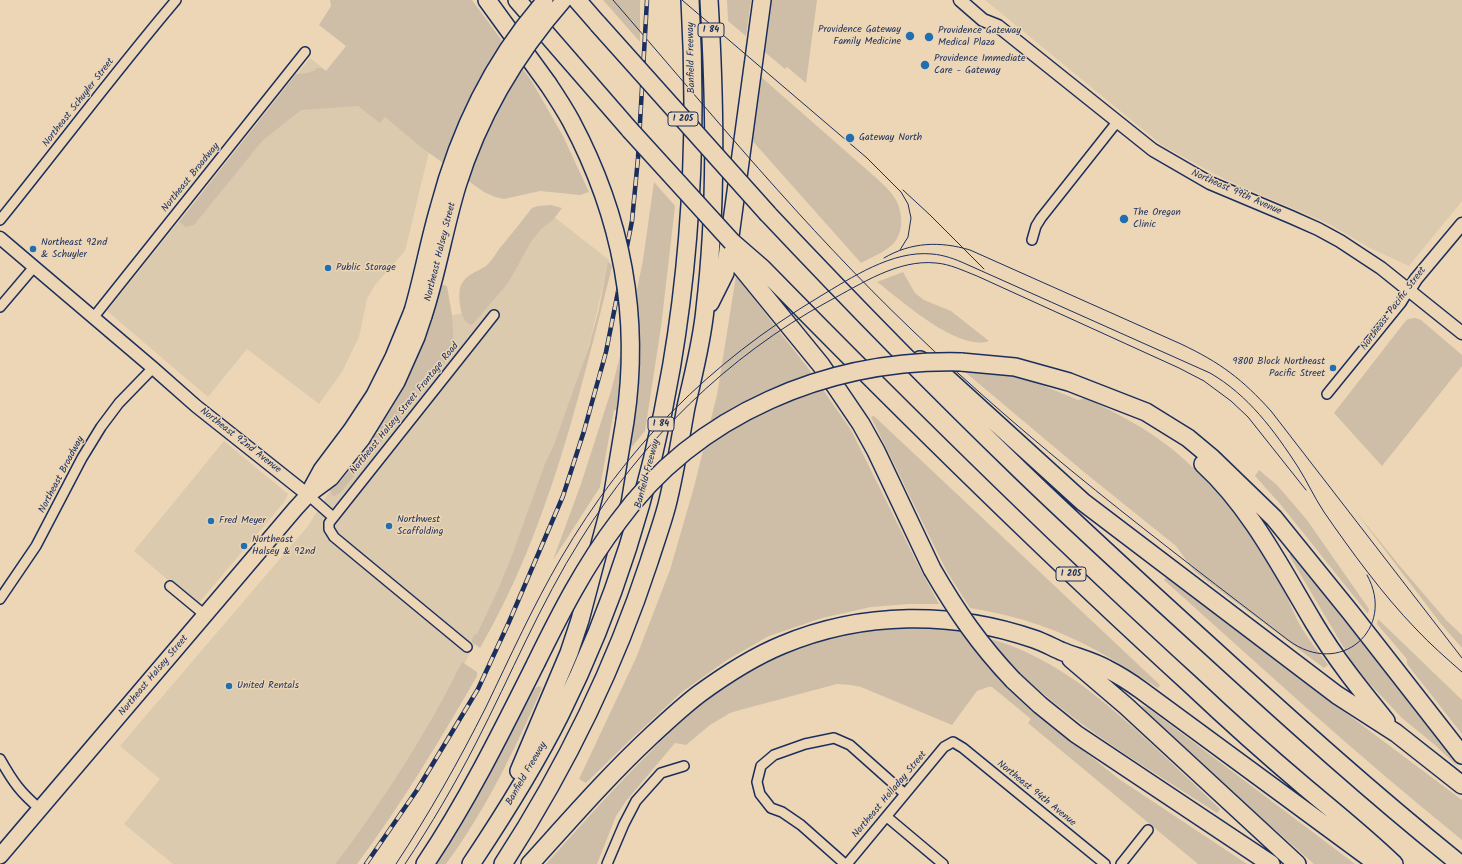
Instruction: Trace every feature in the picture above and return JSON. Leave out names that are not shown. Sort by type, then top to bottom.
[{"type":"highway","points":[[487,0],[533,62],[570,119],[585,148],[599,182],[609,210],[623,263],[629,302],[631,359],[629,397],[612,499],[580,620],[569,654],[516,780],[503,817]]},
{"type":"highway","name":"I 205","points":[[517,0],[630,130],[732,242],[762,268],[965,473],[1066,570],[1192,687],[1304,786],[1376,846],[1394,864]]},
{"type":"highway","name":"I 205","points":[[577,0],[768,214],[894,344],[1018,468],[1136,580],[1294,723],[1460,864]]},
{"type":"highway","name":"Banfield Freeway","points":[[471,864],[503,817],[542,749],[592,645],[619,573],[654,457],[670,379],[685,260],[690,194],[692,102],[690,0]]},
{"type":"highway","name":"Banfield Freeway","points":[[503,864],[545,797],[565,761],[600,689],[632,611],[667,505],[705,312],[712,225],[714,164],[709,0]]},
{"type":"highway","points":[[705,312],[725,274],[762,0]]},
{"type":"highway","points":[[732,242],[741,267],[821,365],[861,424],[876,451],[932,568],[971,632],[993,659],[1040,705],[1076,734],[1271,864]]},
{"type":"highway","points":[[894,344],[939,371],[1083,502],[1337,695],[1396,733],[1462,785]]},
{"type":"highway","points":[[425,864],[466,798],[570,596],[593,558],[618,521],[634,501],[673,462],[712,433],[734,419],[777,396],[823,379],[897,365],[938,361],[1015,367],[1069,382],[1146,412],[1188,438],[1212,458],[1274,518],[1351,612],[1462,754]]},
{"type":"highway","points":[[1118,401],[1192,453],[1228,491],[1260,533],[1337,658],[1396,733]]},
{"type":"highway","points":[[530,864],[601,785],[679,710],[698,694],[752,659],[782,645],[810,635],[843,626],[867,621],[923,618],[959,621],[1004,630],[1036,640],[1106,668],[1141,690],[1368,857],[1383,864]]},
{"type":"highway","points":[[1062,651],[1126,706],[1297,864]]},
{"type":"main road","name":"Northeast Halsey Street","points":[[0,856],[308,495],[331,478],[346,460],[370,426],[397,382],[417,337],[418,313],[424,269],[443,190],[452,160],[479,99],[501,60],[525,24],[545,0]]},
{"type":"main road","name":"Northeast Halsey Street","points":[[418,313],[432,290],[458,187],[474,143],[492,104],[512,68],[536,33],[564,0]]},
{"type":"street","name":"Northeast Schuyler Street","points":[[0,220],[131,53],[176,0]]},
{"type":"street","name":"Northeast 99th Avenue","points":[[960,0],[983,20],[998,26],[1153,150],[1197,177],[1318,229],[1340,241],[1381,268],[1462,333]]},
{"type":"street","name":"Northeast Broadway","points":[[93,318],[305,52]]},
{"type":"street","points":[[1032,240],[1036,226],[1041,218],[1117,122]]},
{"type":"street","name":"Northeast Pacific Street","points":[[1327,394],[1401,303],[1416,279],[1462,224]]},
{"type":"street","name":"Northeast 92nd Avenue","points":[[0,238],[154,368],[196,406],[308,495],[333,517]]},
{"type":"street","points":[[0,307],[34,267]]},
{"type":"street","name":"Northeast Halsey Street Frontage Road","points":[[333,517],[494,315]]},
{"type":"street","name":"Northeast Broadway","points":[[0,599],[36,546],[82,458],[101,427],[119,403],[154,368]]},
{"type":"street","points":[[333,517],[329,523],[329,529],[334,537],[467,647]]},
{"type":"street","points":[[170,586],[206,615]]},
{"type":"street","points":[[846,864],[800,825],[782,812],[771,808],[760,794],[757,782],[762,766],[774,755],[805,744],[834,738],[850,745],[905,794]]},
{"type":"street","name":"Northeast Holladay Street","points":[[846,864],[887,817],[944,747],[953,742]]},
{"type":"street","name":"Northeast 94th Avenue","points":[[953,742],[963,748],[1105,864]]},
{"type":"street","points":[[0,759],[25,797],[40,809]]},
{"type":"street","points":[[607,864],[624,824],[636,801],[661,773],[684,766]]},
{"type":"street","points":[[887,817],[943,864]]},
{"type":"street","points":[[1120,864],[1148,830]]},
{"type":"shaded area","points":[[330,0],[472,0],[531,80],[563,136],[589,192],[580,195],[540,191],[504,199],[495,197],[484,192],[422,148],[385,117],[380,123],[358,106],[301,110],[262,141],[194,225],[186,227],[179,222],[296,74],[310,72],[317,68],[321,68],[326,71],[346,46],[319,25],[331,6]]},
{"type":"shaded area","points":[[603,0],[640,0],[640,42]]},
{"type":"shaded area","points":[[727,0],[751,0],[746,36],[728,21]]},
{"type":"shaded area","points":[[770,0],[817,0],[806,83],[787,67],[785,69],[761,49]]},
{"type":"shaded area","points":[[985,0],[1462,0],[1462,201],[1409,266],[1370,248],[1329,224],[1224,179],[1163,146]]},
{"type":"shaded area","points":[[310,58],[429,152],[405,251],[375,285],[367,299],[359,337],[342,372],[319,404],[247,349],[208,397],[107,311]]},
{"type":"shaded area","points":[[760,76],[886,187],[893,196],[900,211],[901,229],[897,239],[890,247],[861,263],[749,137]]},
{"type":"shaded area","points":[[654,182],[675,206],[661,327],[645,431],[630,449],[635,412],[614,410],[600,487],[553,560],[581,484],[611,391],[636,294],[643,260]]},
{"type":"shaded area","points":[[551,205],[562,208],[553,220],[542,228],[532,240],[508,283],[472,325],[468,323],[465,320],[460,308],[459,295],[463,281],[488,264],[532,208]]},
{"type":"shaded area","points":[[544,209],[609,260],[591,337],[558,446],[480,635],[436,715],[383,798],[335,864],[173,864],[124,824],[160,779],[120,746],[308,526],[430,320],[463,313]]},
{"type":"shaded area","points":[[608,262],[612,267],[574,414],[559,462],[525,557],[504,603],[480,648],[472,642],[472,640],[474,635],[477,634],[497,592],[511,558],[546,461],[554,445],[589,346],[599,309]]},
{"type":"shaded area","points":[[903,272],[915,293],[924,300],[951,311],[989,341],[976,342],[962,339],[946,332],[930,322],[877,282]]},
{"type":"shaded area","points":[[736,276],[808,368],[851,430],[939,604],[909,604],[871,607],[822,618],[769,636],[727,660],[682,692],[586,783],[579,779],[636,658],[670,570],[694,487],[717,395]]},
{"type":"shaded area","points":[[439,284],[447,286],[452,315],[454,351],[341,492],[334,496],[329,490],[346,469]]},
{"type":"shaded area","points":[[1415,318],[1421,320],[1462,355],[1462,366],[1382,466],[1334,413],[1404,323],[1408,319]]},
{"type":"shaded area","points":[[967,369],[997,372],[1032,381],[1078,400],[1086,398],[1120,415],[1162,441],[1172,449],[1204,478],[1248,531],[1272,568],[1300,625],[1328,665],[1324,668],[1194,571],[1176,546],[1084,472],[965,372]]},
{"type":"shaded area","points":[[874,416],[1160,685],[1158,688],[1115,661],[1071,637],[1022,620],[970,608],[946,570],[871,417]]},
{"type":"shaded area","points":[[224,441],[288,494],[285,501],[197,605],[134,551]]},
{"type":"shaded area","points":[[1259,470],[1277,485],[1307,520],[1369,609],[1368,614],[1281,505],[1255,476]]},
{"type":"shaded area","points":[[1353,508],[1446,620],[1462,635],[1462,648],[1441,624]]},
{"type":"shaded area","points":[[1292,553],[1425,722],[1458,767],[1435,745],[1402,718],[1354,665],[1289,555]]},
{"type":"shaded area","points":[[1168,576],[1287,669],[1462,800],[1462,840],[1348,744],[1237,646],[1164,580]]},
{"type":"shaded area","points":[[1378,619],[1462,700],[1462,734],[1407,664],[1407,659],[1377,624]]},
{"type":"shaded area","points":[[895,627],[959,627],[1070,740],[1119,779],[1247,864],[1198,864],[1028,723],[1031,719],[992,687],[977,691],[952,725],[861,687],[837,684],[730,713],[710,725],[686,745],[675,743],[626,801],[616,816],[597,864],[546,864],[619,784],[696,709],[695,707],[723,687],[751,669],[797,647],[823,639]]},
{"type":"shaded area","points":[[990,639],[1030,654],[1049,664],[1067,675],[1101,700],[1134,728],[1220,809],[1217,813],[1126,755],[1068,713],[1040,691],[1014,667],[989,641]]},
{"type":"shaded area","points":[[462,662],[477,672],[477,676],[420,772],[390,818],[357,864],[335,864],[370,816],[419,741]]},
{"type":"shaded area","points":[[539,686],[542,688],[532,711],[487,801],[446,864],[437,864],[481,790],[535,688]]},
{"type":"shaded area","points":[[1141,705],[1148,708],[1355,864],[1314,864],[1257,814]]},
{"type":"tram line","points":[[613,0],[758,168],[833,251],[956,372],[1048,452],[1143,528],[1288,640],[1308,651],[1326,654],[1344,651],[1358,642],[1369,630],[1375,613],[1374,595],[1367,575]]},
{"type":"tram line","points":[[682,0],[867,158],[901,192],[908,204],[911,218],[908,237],[900,250]]},
{"type":"tram line","points":[[903,190],[984,269]]},
{"type":"tram line","points":[[884,258],[915,246],[937,244],[970,250],[1181,344],[1219,365],[1240,381],[1271,411],[1462,658]]},
{"type":"tram line","points":[[396,864],[432,807],[465,747],[531,613],[561,558],[586,518],[613,480],[642,444],[706,379],[741,350],[819,297],[858,274],[902,256],[932,254],[958,260],[1210,373],[1224,382],[1248,403],[1270,427],[1298,467],[1324,512],[1356,557],[1380,587],[1421,635],[1462,672]]},
{"type":"tram line","points":[[405,864],[451,789],[468,758],[539,614],[566,564],[605,503],[631,468],[659,435],[690,404],[722,375],[756,348],[792,323],[829,301],[880,274],[908,265],[922,263],[936,263],[952,266],[1179,368],[1204,381],[1231,401],[1248,417],[1306,490]]},
{"type":"railway","points":[[366,864],[417,790],[478,689],[509,622],[563,496],[584,431],[606,352],[632,221],[638,158],[647,0]]},
{"type":"place","name":"Providence Gateway Family Medicine","points":[[910,36]]},
{"type":"place","name":"Providence Gateway Medical Plaza","points":[[929,37]]},
{"type":"place","name":"Providence Immediate Care - Gateway","points":[[925,65]]},
{"type":"place","name":"Gateway North","points":[[850,138]]},
{"type":"place","name":"The Oregon Clinic","points":[[1124,219]]},
{"type":"place","name":"Northeast 92nd & Schuyler","points":[[33,249]]},
{"type":"place","name":"Public Storage","points":[[328,268]]},
{"type":"place","name":"9800 Block Northeast Pacific Street","points":[[1333,368]]},
{"type":"place","name":"Fred Meyer","points":[[211,521]]},
{"type":"place","name":"Northwest Scaffolding","points":[[389,526]]},
{"type":"place","name":"Northeast Halsey & 92nd","points":[[244,546]]},
{"type":"place","name":"United Rentals","points":[[229,686]]}]
